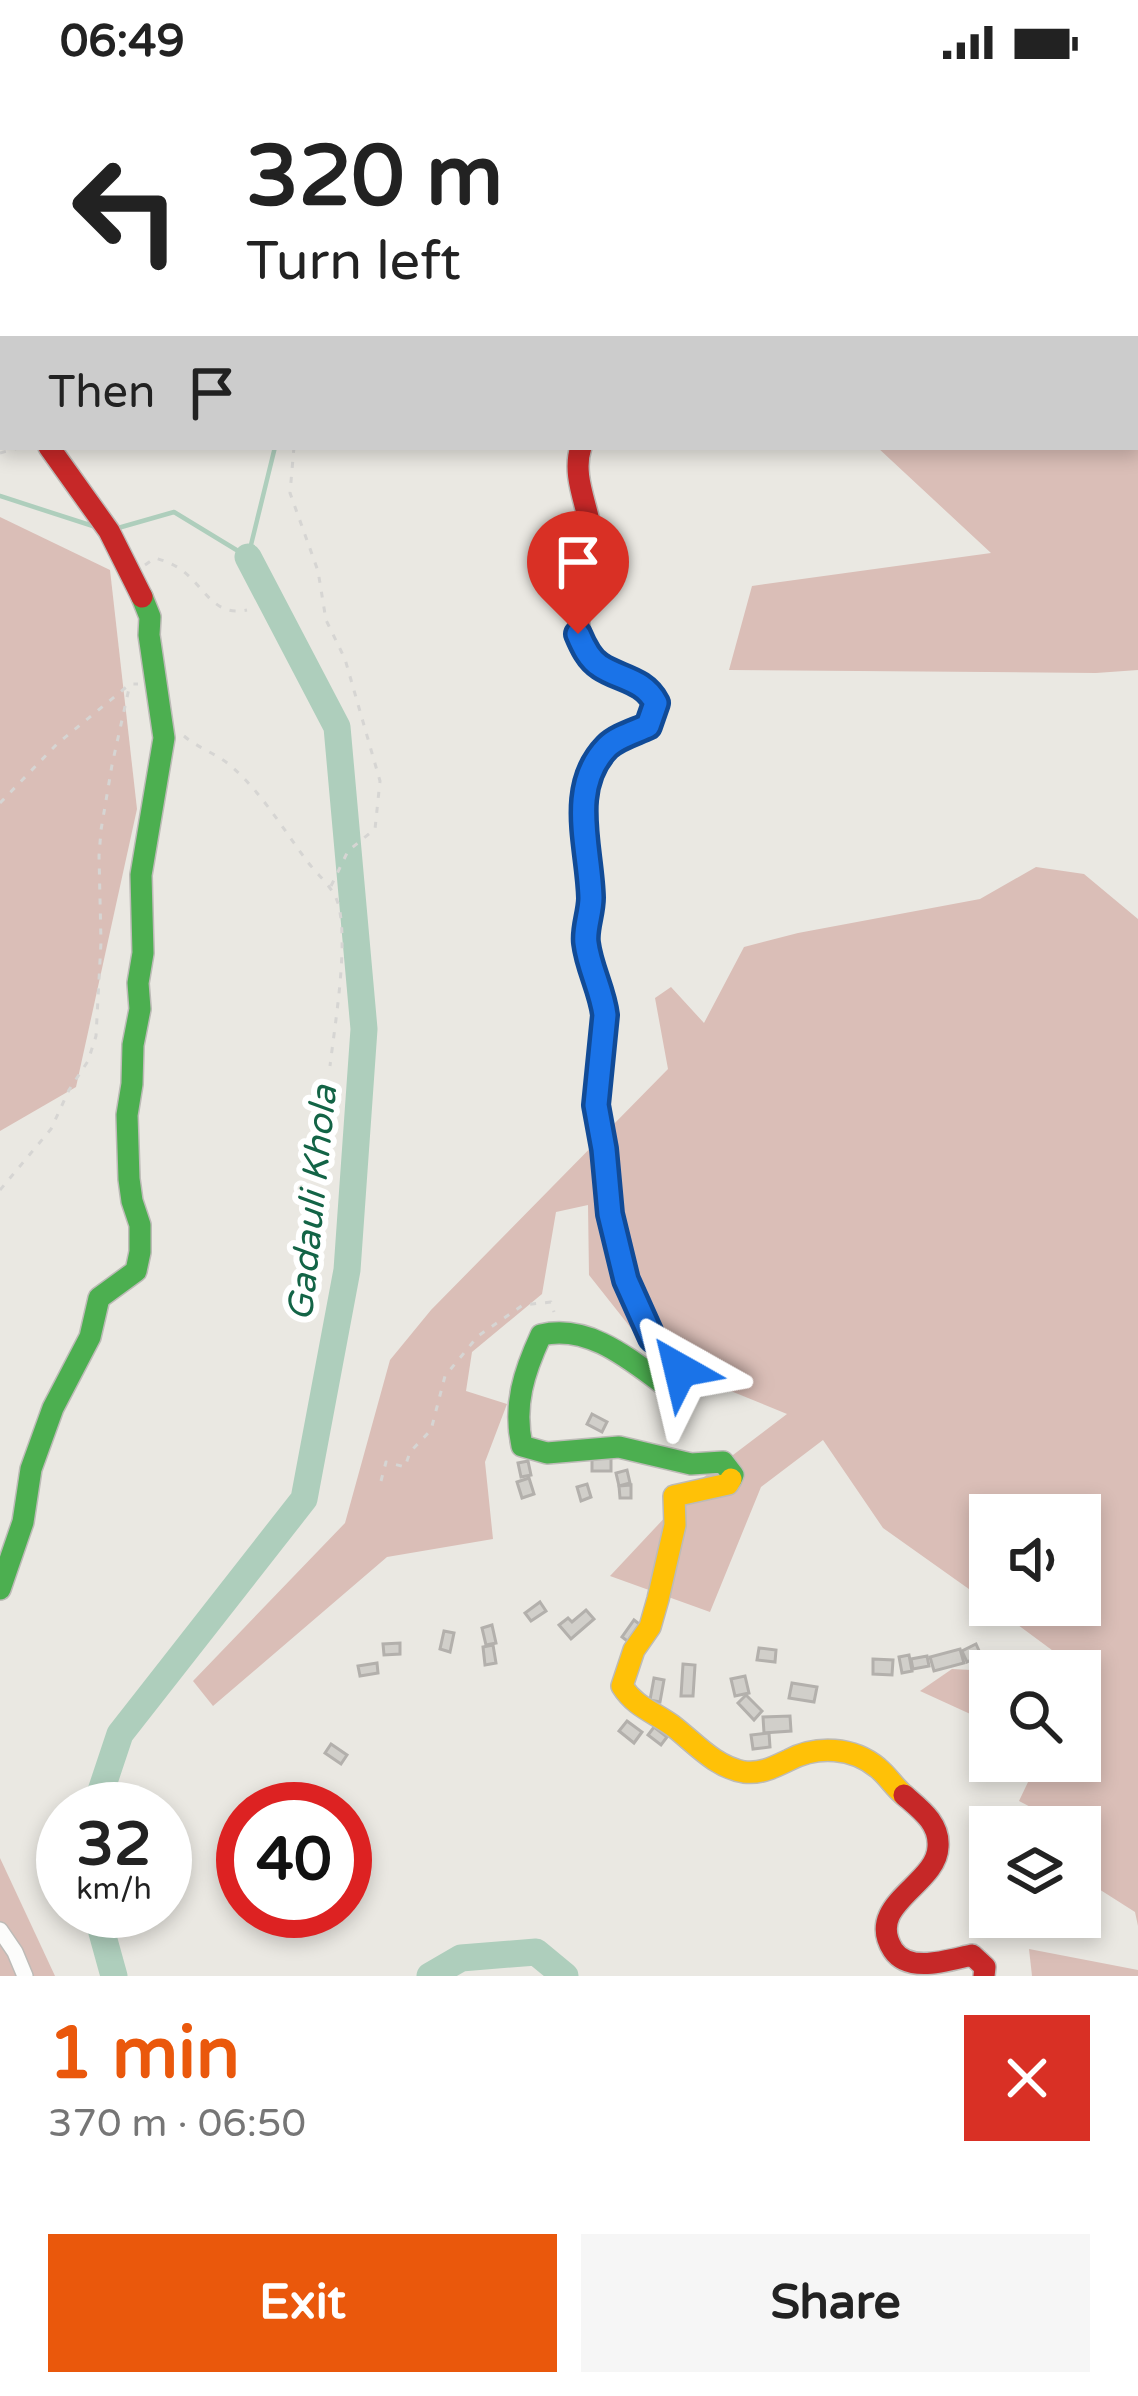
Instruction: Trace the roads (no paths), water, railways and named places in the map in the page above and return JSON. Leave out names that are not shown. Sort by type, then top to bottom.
[{"type":"street","points":[[0,1589],[23,1522],[32,1468],[52,1408],[73,1376],[99,1298],[136,1270],[140,1252],[126,1135],[140,1009],[141,875],[164,738],[149,617],[136,582],[109,531],[51,450]]},
{"type":"street","points":[[580,450],[576,459],[589,512],[592,552],[578,634],[587,654],[600,667],[650,692],[656,703],[648,726],[610,744],[584,784],[591,895],[584,938],[605,1015],[596,1105],[610,1214],[626,1280],[652,1338],[678,1358],[680,1370],[675,1379],[662,1383],[583,1336],[560,1331],[541,1335],[530,1359],[516,1424],[522,1446],[548,1453],[619,1447],[692,1464],[723,1462],[734,1475],[728,1484],[674,1496],[675,1525],[658,1599],[622,1686],[633,1703],[668,1722],[718,1762],[743,1772],[764,1772],[804,1752],[830,1750],[872,1764],[927,1814],[940,1848],[929,1870],[895,1902],[887,1921],[890,1947],[903,1960],[923,1964],[972,1955],[985,1967],[984,1976]]},
{"type":"street","points":[[0,1930],[25,1976]]},
{"type":"waterway","points":[[118,528],[174,512],[248,557],[274,450]]},
{"type":"waterway","points":[[0,496],[96,527]]},
{"type":"waterway","name":"Gadauli Khola","points":[[104,1782],[120,1734],[304,1499],[347,1270],[364,1029],[337,727],[248,557]]},
{"type":"waterway","name":"Gadauli Khola","points":[[103,1938],[114,1976]]},
{"type":"waterway","name":"Gadauli Khola","points":[[430,1976],[461,1958],[536,1952],[565,1976]]}]
